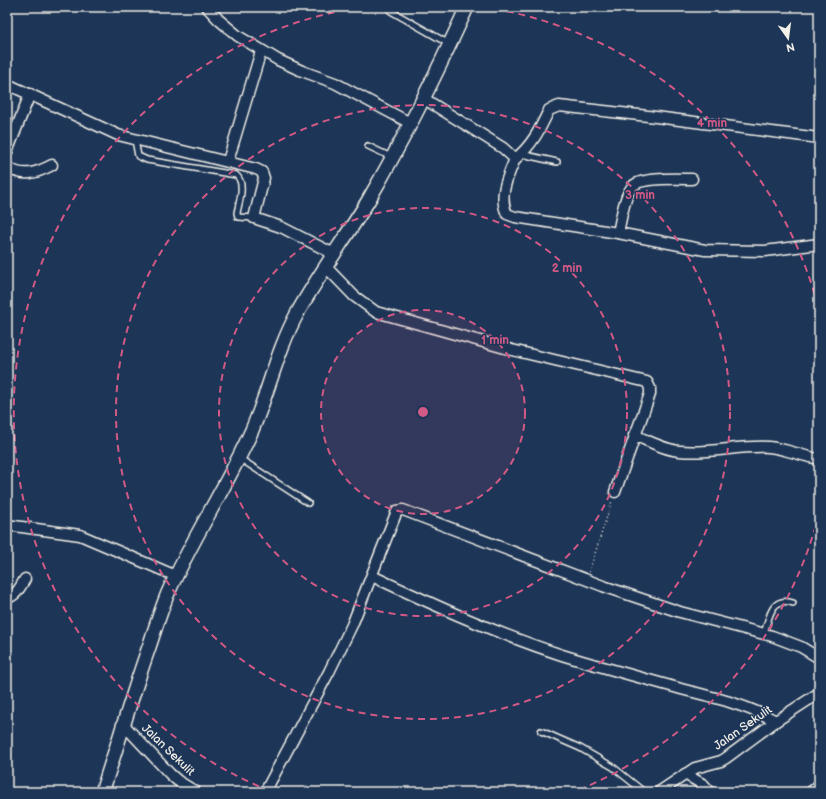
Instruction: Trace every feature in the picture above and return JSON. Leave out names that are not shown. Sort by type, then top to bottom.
[{"type":"street","points":[[207,7],[228,28],[261,51],[302,71],[335,83],[410,123]]},
{"type":"street","points":[[102,792],[160,615],[176,576],[238,458],[256,420],[281,348],[289,330],[308,295],[366,204],[392,158],[450,44],[467,7]]},
{"type":"street","points":[[228,161],[261,51]]},
{"type":"street","points":[[7,84],[108,131],[135,140],[228,161],[262,172],[264,175],[263,183],[254,218],[281,227],[334,254]]},
{"type":"street","points":[[7,152],[30,94]]},
{"type":"street","points":[[423,98],[518,157]]},
{"type":"street","points":[[819,138],[559,106],[549,110],[533,142],[518,157],[503,194],[504,209],[507,214],[526,219],[618,233],[699,249],[718,251],[765,251],[819,244]]},
{"type":"street","points":[[7,167],[13,171],[28,174],[39,172],[52,165]]},
{"type":"street","points":[[618,233],[629,193],[632,186],[637,182],[692,179]]},
{"type":"street","points":[[326,267],[354,296],[376,312],[512,350],[647,382],[650,388],[650,394],[634,435],[615,492]]},
{"type":"street","points":[[634,435],[671,450],[708,452],[753,447],[770,447],[819,459]]},
{"type":"street","points":[[265,792],[339,652],[357,614],[397,511],[403,510],[603,586],[680,612],[764,633],[801,647],[819,658]]},
{"type":"street","points":[[7,524],[80,535],[107,545],[176,576]]},
{"type":"street","points":[[372,576],[433,605],[544,649],[619,672],[731,702],[757,711],[776,721]]},
{"type":"street","points":[[7,598],[13,596],[17,592],[25,579]]},
{"type":"street","name":"Jalan Sekulit","points":[[659,792],[695,768],[721,761],[776,721],[819,693]]},
{"type":"street","name":"Jalan Sekulit","points":[[124,724],[170,774],[178,781],[196,792]]},
{"type":"street","points":[[685,774],[704,785],[710,792]]},
{"type":"street","points":[[811,792],[819,785]]},
{"type":"lane","points":[[388,7],[391,11],[450,44]]},
{"type":"lane","points":[[135,140],[138,156],[147,160],[236,175],[240,178],[242,184],[237,213],[238,217],[254,218]]},
{"type":"lane","points":[[368,146],[392,158]]},
{"type":"lane","points":[[518,157],[557,162]]},
{"type":"lane","points":[[238,458],[308,503]]},
{"type":"lane","points":[[764,633],[773,607],[782,602],[788,601],[793,603]]},
{"type":"lane","points":[[541,731],[580,748],[614,767],[644,792]]},
{"type":"path","points":[[586,579],[615,492]]}]
